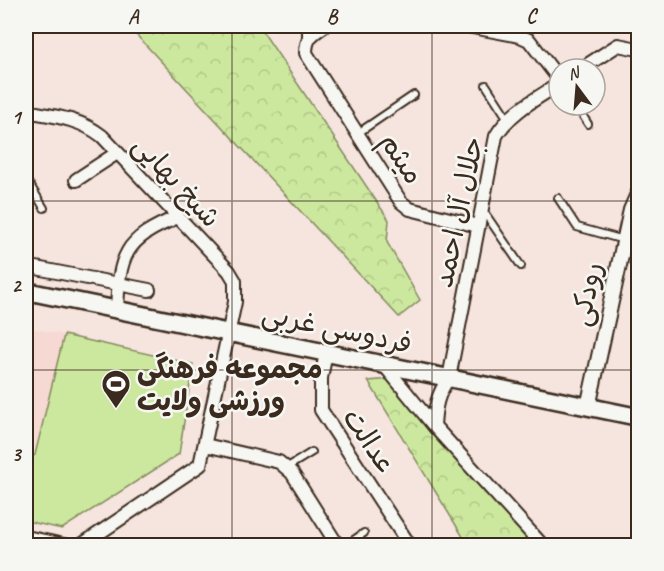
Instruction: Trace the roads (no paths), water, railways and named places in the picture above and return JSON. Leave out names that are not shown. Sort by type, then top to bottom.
[{"type":"main road","name":"فردوسی غربی","points":[[26,291],[639,417]]},
{"type":"street","points":[[306,44],[310,35],[324,26]]},
{"type":"street","points":[[467,26],[520,36],[529,40],[547,65]]},
{"type":"street","name":"میثم","points":[[306,44],[306,54],[401,202],[417,211],[478,226]]},
{"type":"street","points":[[600,57],[618,45],[639,49]]},
{"type":"street","name":"جلال آل احمد","points":[[435,426],[435,408],[440,390],[448,378],[496,136],[508,119],[547,90]]},
{"type":"street","name":"شیخ بهایی","points":[[26,111],[69,118],[89,126],[102,136],[229,271],[235,281],[235,302],[229,334],[200,465],[80,546]]},
{"type":"street","points":[[76,180],[117,153]]},
{"type":"street","name":"رودکی","points":[[588,407],[631,210],[639,194]]},
{"type":"street","points":[[117,311],[118,283],[123,260],[131,244],[154,226],[178,217]]},
{"type":"street","points":[[26,266],[149,290]]},
{"type":"street","name":"عدالت","points":[[326,353],[321,378],[321,410],[410,546]]},
{"type":"street","points":[[384,365],[435,426],[543,546]]},
{"type":"street","points":[[205,445],[279,462],[292,474],[338,546]]},
{"type":"street","points":[[26,537],[69,546]]},
{"type":"lane","points":[[306,26],[306,44]]},
{"type":"lane","points":[[486,85],[508,119]]},
{"type":"lane","name":"میثم","points":[[357,133],[414,95]]},
{"type":"lane","points":[[584,117],[588,124]]},
{"type":"lane","points":[[26,184],[30,184],[44,208]]},
{"type":"lane","points":[[558,198],[577,227],[624,240]]},
{"type":"lane","points":[[482,208],[521,266]]},
{"type":"lane","points":[[286,468],[312,452]]},
{"type":"lane","points":[[345,546],[364,534]]},
{"type":"place","name":"مجموعه فرهنگی ورزشی ولایت","points":[[116,410]]}]
